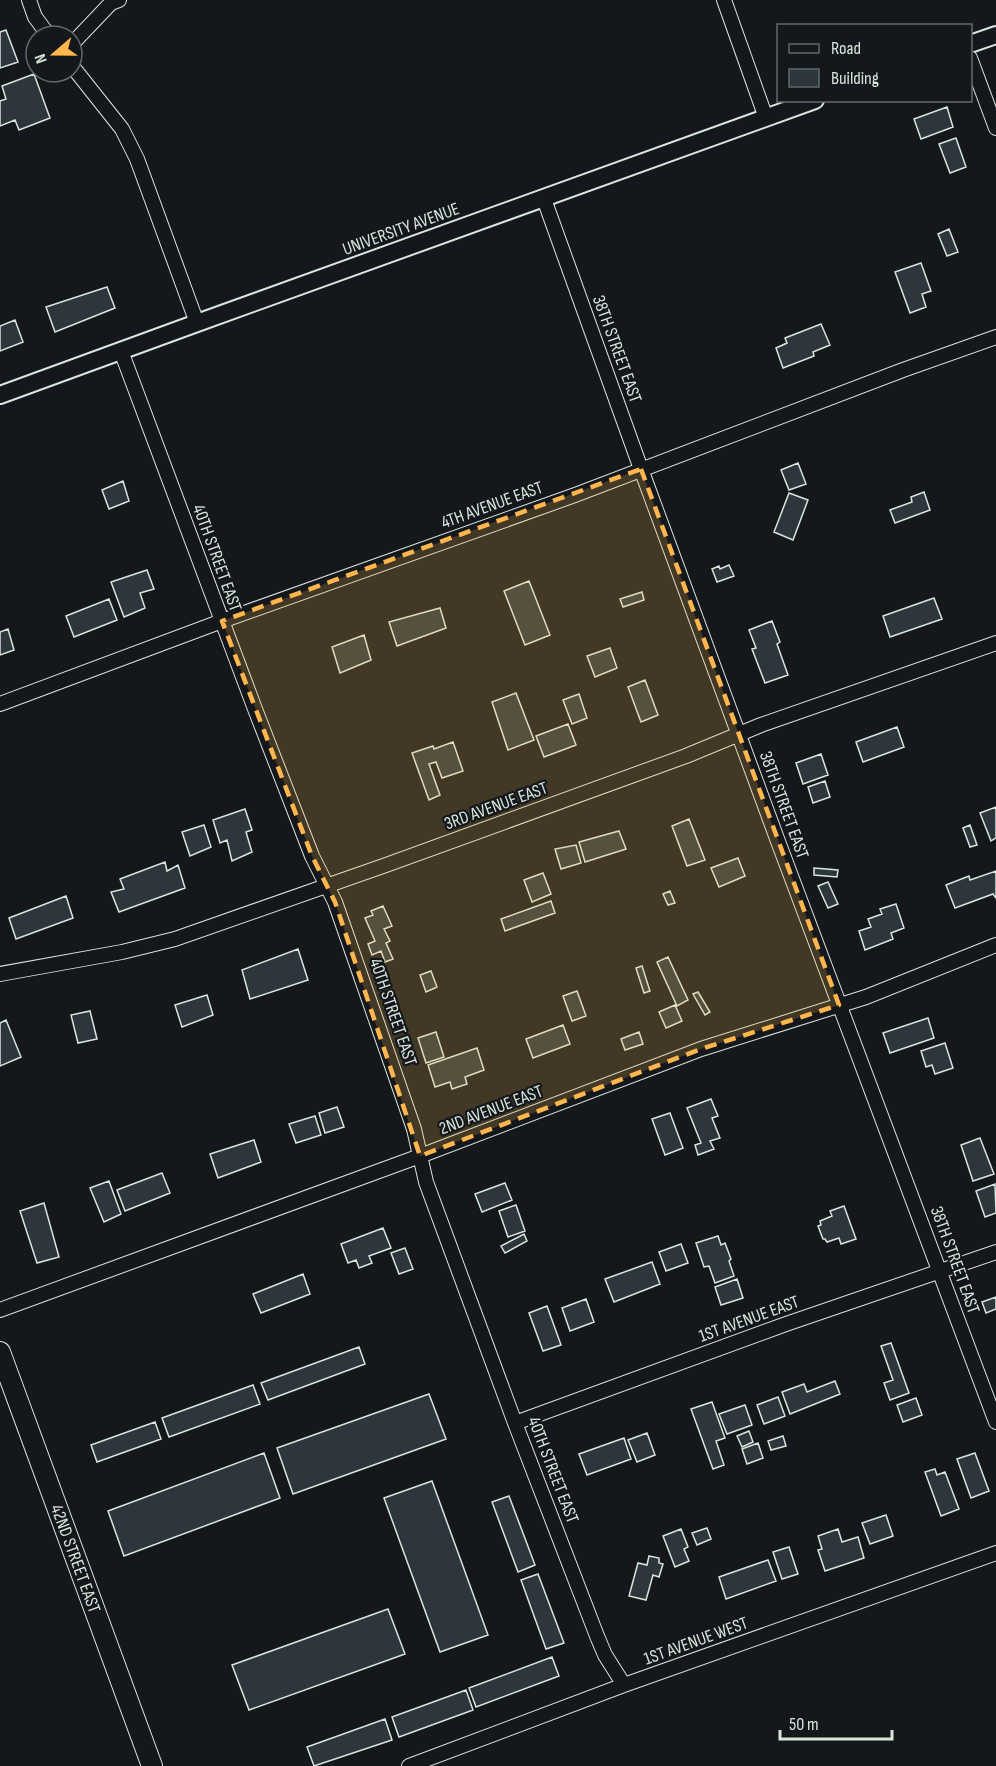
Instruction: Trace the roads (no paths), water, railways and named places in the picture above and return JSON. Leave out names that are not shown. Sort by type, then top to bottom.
[{"type":"main road","name":"42ND STREET EAST","points":[[0,1352],[152,1766]]},
{"type":"street","points":[[29,0],[40,24]]},
{"type":"street","points":[[84,31],[111,3],[119,0]]},
{"type":"street","points":[[724,0],[766,118]]},
{"type":"street","points":[[972,43],[996,35]]},
{"type":"street","points":[[972,63],[996,128]]},
{"type":"street","points":[[84,81],[122,129],[132,149],[196,323]]},
{"type":"street","name":"UNIVERSITY AVENUE","points":[[0,395],[809,102]]},
{"type":"street","name":"38TH STREET EAST","points":[[544,199],[839,1005],[996,1422]]},
{"type":"street","name":"4TH AVENUE EAST","points":[[0,704],[641,469],[903,370],[996,338]]},
{"type":"street","name":"40TH STREET EAST","points":[[121,351],[312,856],[335,902],[414,1130],[426,1182],[515,1423],[597,1636],[605,1655],[624,1685]]},
{"type":"street","name":"3RD AVENUE EAST","points":[[0,974],[122,952],[175,939],[675,760],[761,725],[996,643]]},
{"type":"street","name":"2ND AVENUE EAST","points":[[0,1310],[420,1156],[701,1049],[866,997],[996,945]]},
{"type":"street","name":"1ST AVENUE EAST","points":[[515,1423],[786,1324],[996,1252]]},
{"type":"street","name":"1ST AVENUE WEST","points":[[409,1766],[624,1685],[996,1553]]}]
